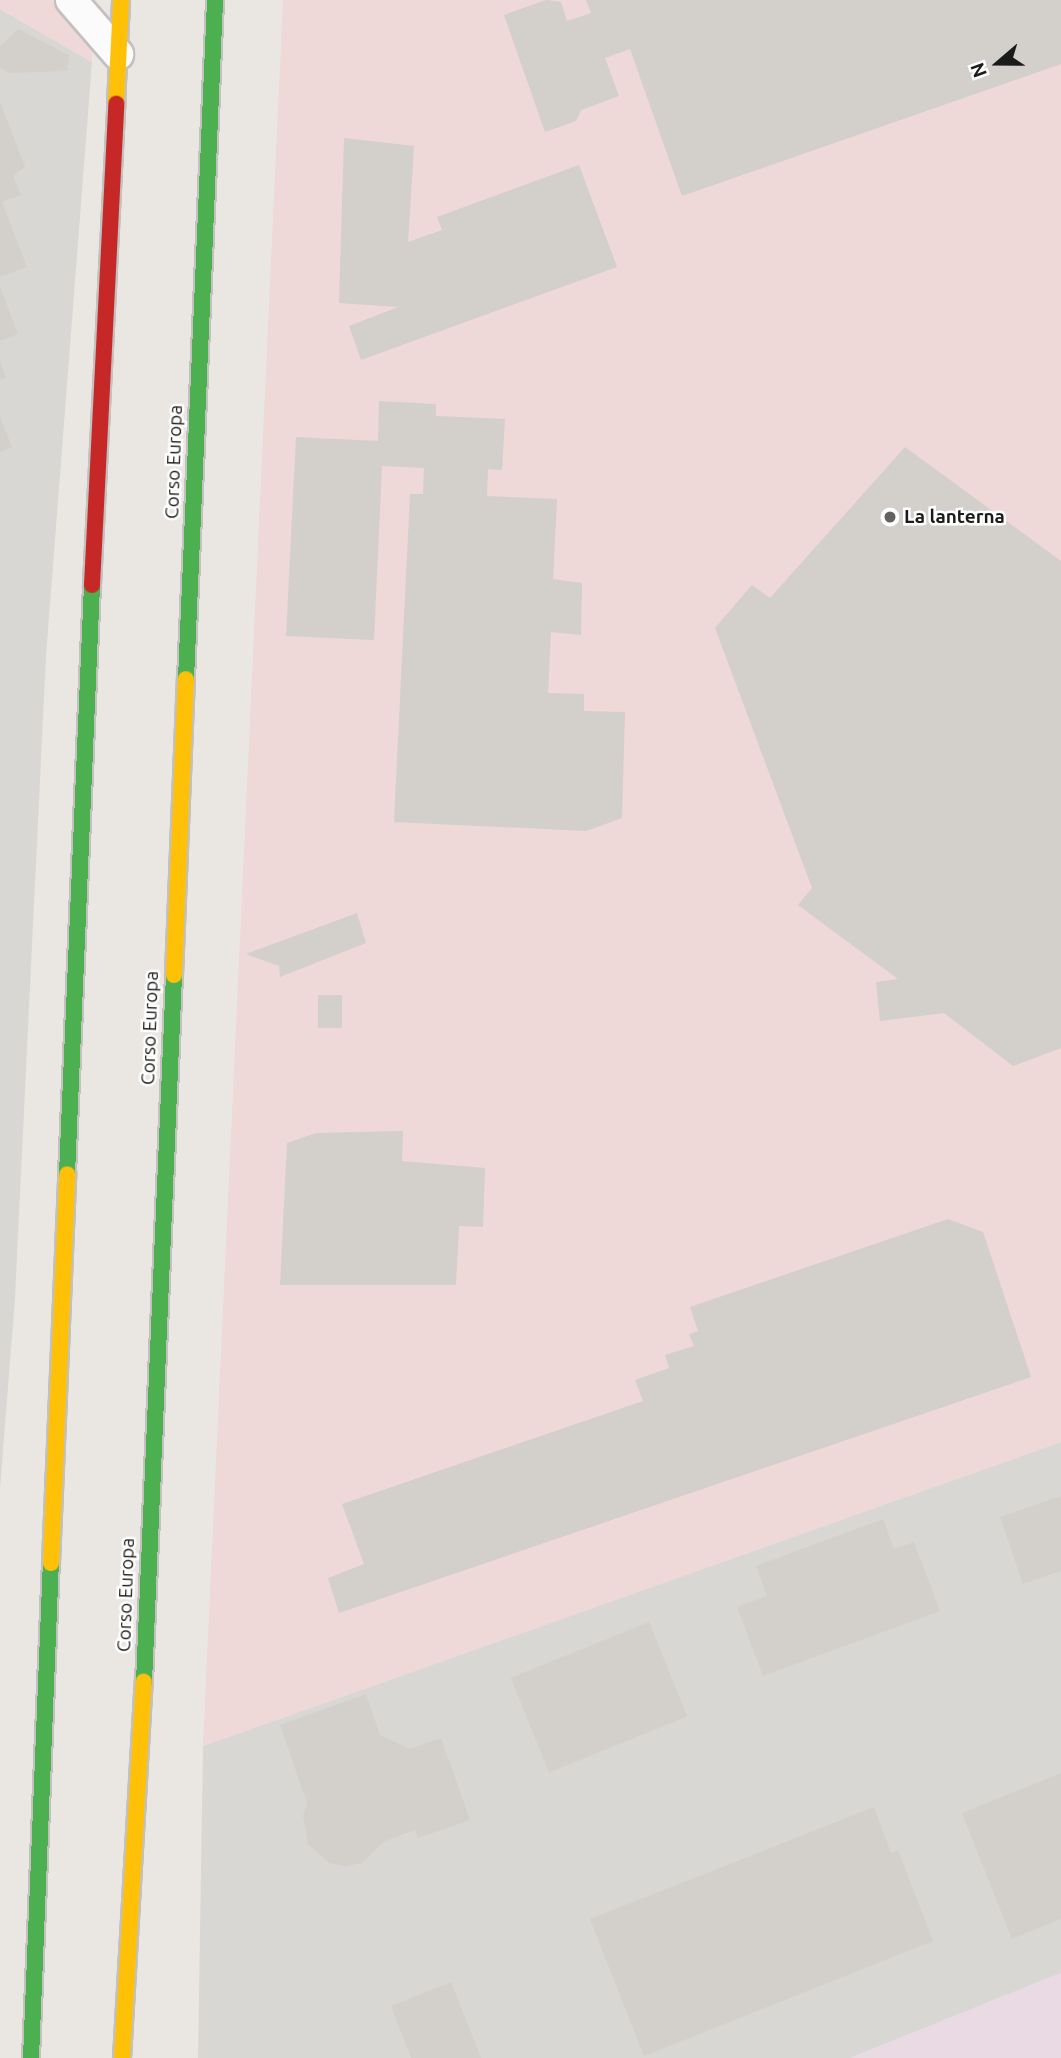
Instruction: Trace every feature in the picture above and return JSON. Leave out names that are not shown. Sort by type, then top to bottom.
[{"type":"main road","points":[[31,2058],[121,0]]},
{"type":"main road","name":"Corso Europa","points":[[122,2058],[142,1713],[215,0]]},
{"type":"lane","points":[[71,0],[118,54]]},
{"type":"shaded area","points":[[0,0],[93,0],[92,62],[0,9]]},
{"type":"shaded area","points":[[283,0],[1061,0],[1061,1442],[203,1746]]},
{"type":"shaded area","points":[[0,9],[92,62],[46,656],[15,1298],[0,1489]]},
{"type":"shaded area","points":[[1061,1442],[1061,1973],[850,2058],[198,2058],[203,1746]]},
{"type":"shaded area","points":[[1061,1973],[1061,2058],[850,2058]]},
{"type":"building","points":[[546,0],[561,2],[567,21],[591,13],[586,0],[1061,0],[1061,64],[682,196],[630,49],[605,58],[619,96],[581,110],[576,121],[545,132],[504,15]]},
{"type":"building","points":[[18,29],[69,55],[67,71],[9,73],[0,68],[0,46]]},
{"type":"building","points":[[0,102],[25,167],[13,176],[21,195],[2,202],[27,267],[0,277]]},
{"type":"building","points":[[344,138],[414,146],[408,242],[442,230],[437,217],[579,165],[617,267],[361,360],[349,326],[398,307],[339,303]]},
{"type":"building","points":[[0,287],[18,334],[0,341]]},
{"type":"building","points":[[0,362],[6,378],[0,380]]},
{"type":"building","points":[[379,401],[436,404],[436,416],[505,419],[502,470],[488,469],[487,496],[557,499],[553,579],[582,583],[581,635],[551,632],[548,693],[584,694],[584,711],[625,712],[622,818],[586,831],[394,822],[410,494],[423,494],[424,468],[382,466],[374,640],[286,636],[296,437],[378,441]]},
{"type":"building","points":[[0,417],[12,447],[0,452]]},
{"type":"building","points":[[905,447],[1061,561],[1061,1048],[1013,1066],[944,1013],[880,1021],[876,982],[898,979],[798,905],[812,888],[715,628],[752,585],[770,598]]},
{"type":"building","points":[[357,913],[366,943],[280,977],[279,966],[246,954]]},
{"type":"building","points":[[318,995],[342,995],[342,1028],[318,1028]]},
{"type":"building","points":[[403,1131],[402,1161],[485,1168],[483,1227],[459,1226],[456,1285],[280,1285],[287,1143],[316,1133]]},
{"type":"building","points":[[948,1219],[983,1232],[1031,1377],[339,1613],[328,1578],[364,1564],[342,1504],[643,1401],[635,1380],[669,1368],[665,1355],[694,1346],[689,1334],[698,1331],[690,1307]]},
{"type":"building","points":[[1061,1496],[1061,1571],[1023,1584],[1000,1517]]},
{"type":"building","points":[[883,1519],[894,1549],[914,1542],[940,1611],[763,1676],[737,1607],[767,1596],[756,1566]]},
{"type":"building","points":[[649,1622],[687,1717],[549,1772],[511,1678]]},
{"type":"building","points":[[366,1694],[380,1735],[410,1749],[441,1738],[470,1820],[418,1838],[415,1830],[385,1841],[362,1863],[346,1866],[329,1863],[308,1844],[303,1816],[307,1803],[280,1725]]},
{"type":"building","points":[[1061,1773],[1061,1919],[1012,1939],[962,1813]]},
{"type":"building","points":[[874,1807],[891,1853],[898,1850],[933,1941],[644,2056],[590,1919]]},
{"type":"building","points":[[451,1982],[481,2058],[411,2058],[391,2006]]},
{"type":"traffic: fast","points":[[186,679],[215,0]]},
{"type":"traffic: fast","points":[[67,1174],[92,585]]},
{"type":"traffic: fast","points":[[144,1682],[174,975]]},
{"type":"traffic: fast","points":[[31,2058],[51,1563]]},
{"type":"traffic: slow","points":[[116,104],[121,0]]},
{"type":"traffic: slow","points":[[174,975],[186,679]]},
{"type":"traffic: slow","points":[[51,1563],[67,1174]]},
{"type":"traffic: slow","points":[[122,2058],[144,1682]]},
{"type":"traffic: jam","points":[[92,585],[116,104]]},
{"type":"place","name":"La lanterna","points":[[890,517]]}]
